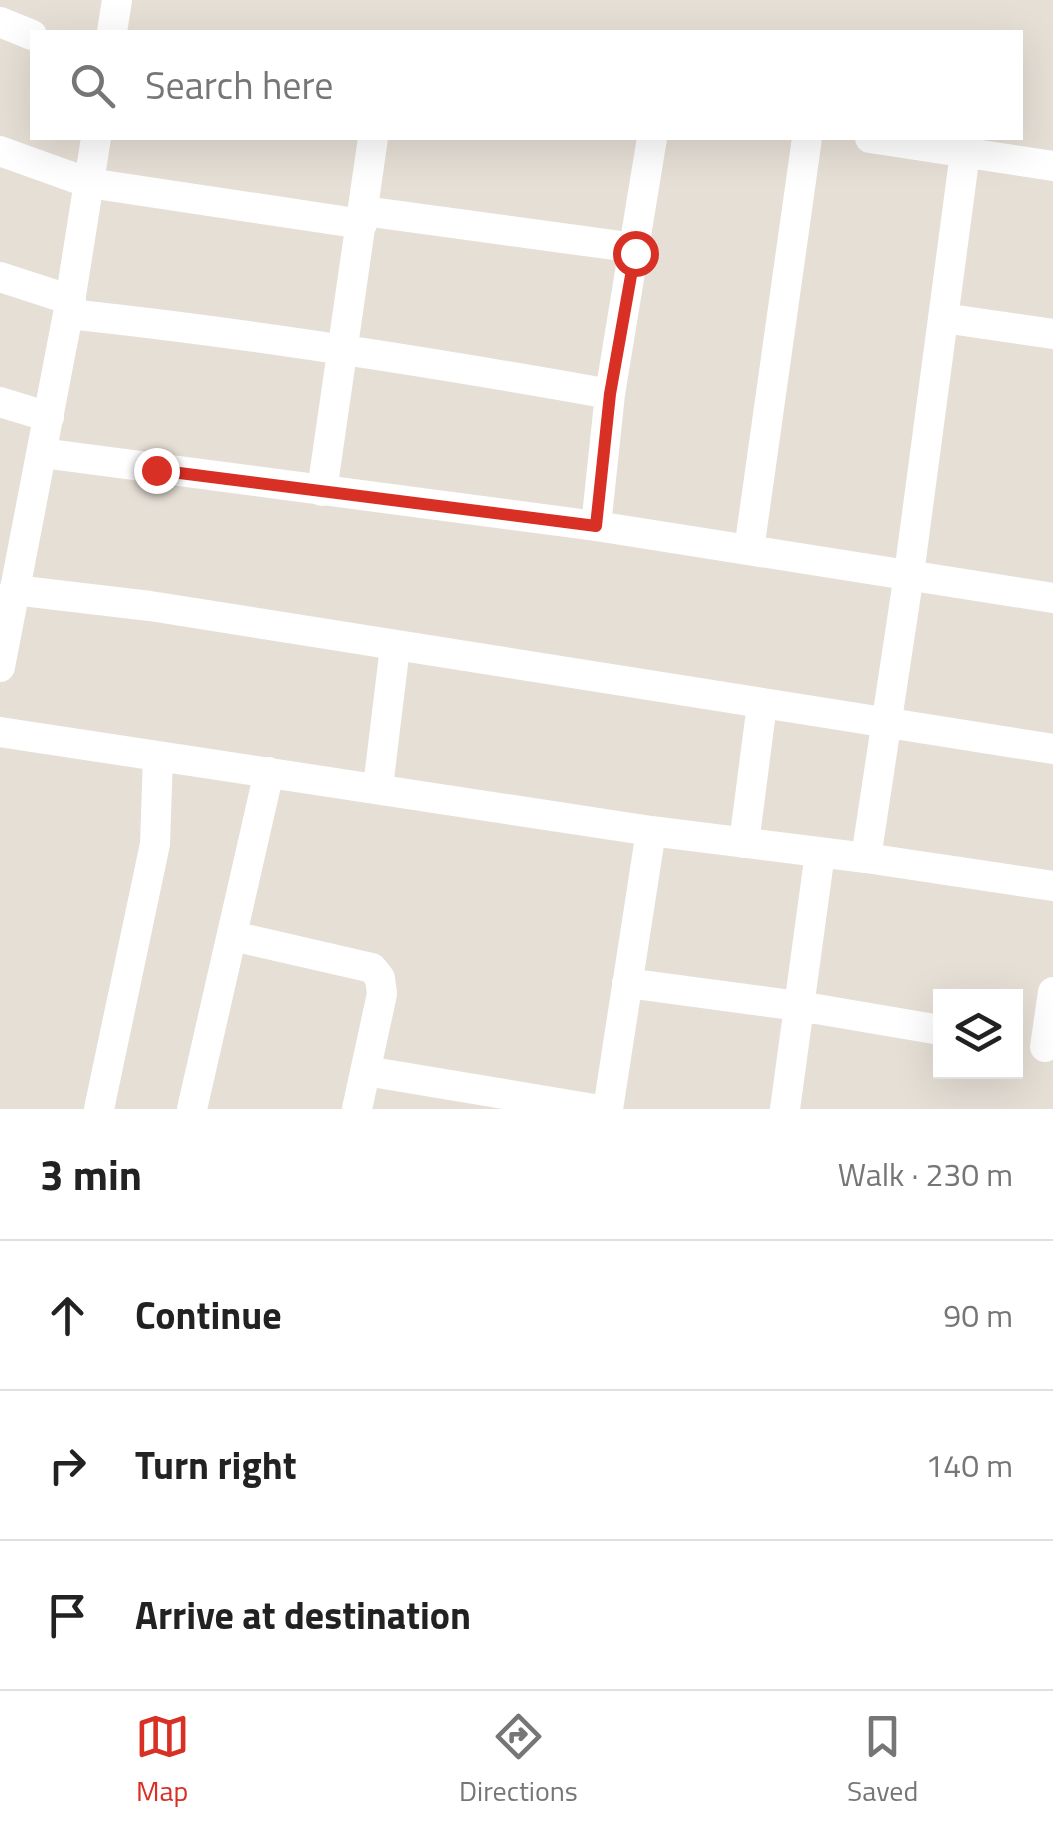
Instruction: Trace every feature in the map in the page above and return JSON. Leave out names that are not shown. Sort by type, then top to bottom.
[{"type":"street","points":[[0,22],[30,33]]},
{"type":"street","points":[[0,667],[11,576],[49,418],[96,140]]},
{"type":"street","points":[[322,491],[373,140]]},
{"type":"street","points":[[596,526],[610,394],[652,140]]},
{"type":"street","points":[[749,550],[807,140]]},
{"type":"street","points":[[897,140],[966,145],[1053,166]]},
{"type":"street","points":[[866,858],[910,574],[966,145]]},
{"type":"street","points":[[0,150],[90,183],[636,248]]},
{"type":"street","points":[[0,276],[70,307],[610,394]]},
{"type":"street","points":[[943,318],[1053,334]]},
{"type":"street","points":[[0,402],[49,418]]},
{"type":"street","points":[[42,454],[596,526],[1053,598]]},
{"type":"street","points":[[11,576],[150,606],[395,647],[1053,749]]},
{"type":"street","points":[[378,787],[395,647]]},
{"type":"street","points":[[744,843],[762,704]]},
{"type":"street","points":[[0,732],[651,831],[1053,886]]},
{"type":"street","points":[[99,1109],[155,844],[158,756]]},
{"type":"street","points":[[192,1109],[270,772]]},
{"type":"street","points":[[608,1109],[651,831]]},
{"type":"street","points":[[784,1109],[820,852]]},
{"type":"street","points":[[233,936],[372,968],[380,978],[382,994],[357,1109]]},
{"type":"street","points":[[627,983],[933,1029]]},
{"type":"street","points":[[1038,1046],[1053,992]]},
{"type":"street","points":[[366,1070],[594,1109]]},
{"type":"route","points":[[156,470],[596,526],[610,394],[635,253]]}]
